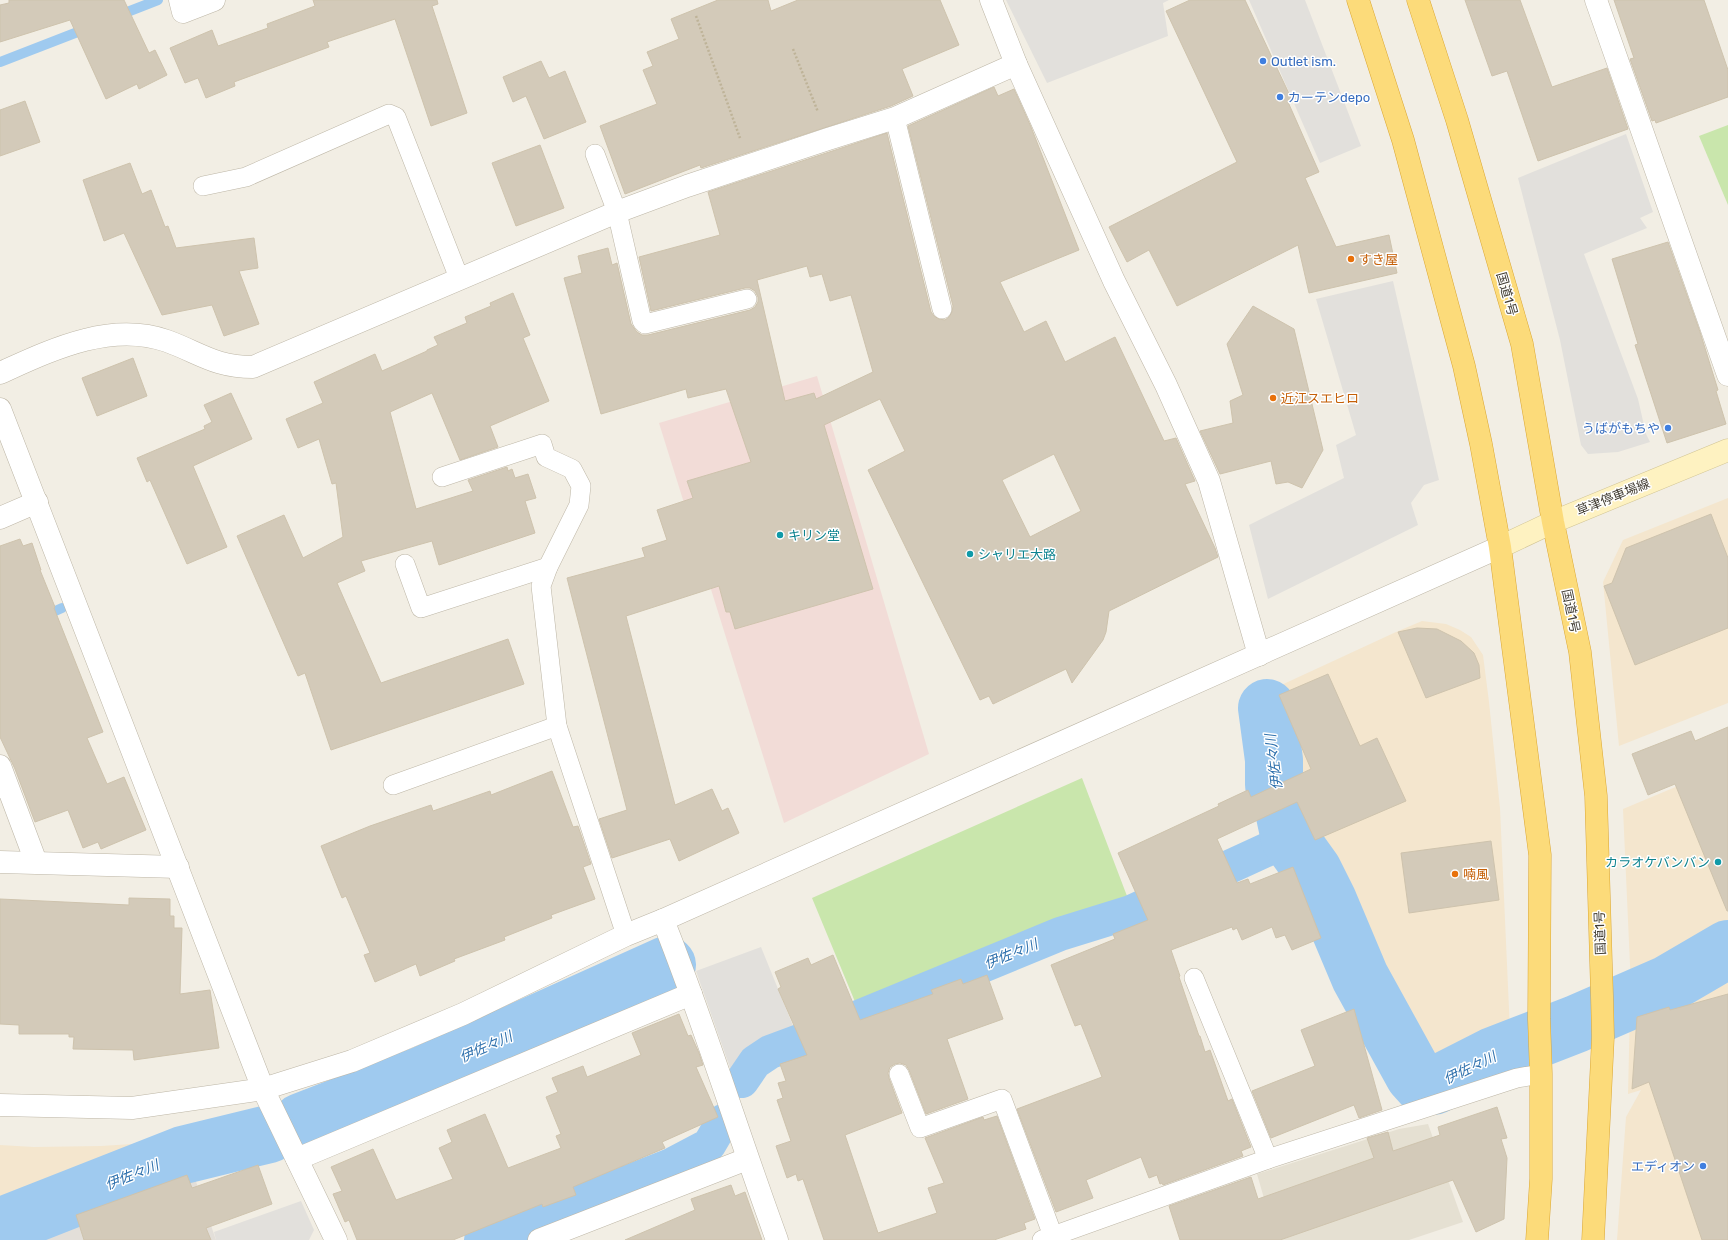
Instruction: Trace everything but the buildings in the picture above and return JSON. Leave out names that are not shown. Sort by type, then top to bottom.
[{"type":"highway","points":[[1358,0],[1403,140],[1464,366],[1481,444],[1500,547],[1540,855],[1539,1019],[1541,1067],[1541,1179],[1537,1240]]},
{"type":"highway","name":"国道1号","points":[[1418,0],[1457,120],[1522,344],[1553,522],[1580,652],[1596,796],[1603,1037],[1593,1240]]},
{"type":"main road","name":"草津停車場線","points":[[1500,547],[1553,522],[1728,450]]},
{"type":"street","points":[[180,0],[183,12],[214,0]]},
{"type":"street","points":[[991,0],[1016,64],[1114,281],[1166,385],[1209,481],[1259,655]]},
{"type":"street","points":[[1596,0],[1728,375]]},
{"type":"street","points":[[0,373],[54,349],[100,336],[139,334],[166,341],[214,362],[236,367],[253,367],[459,278],[618,212],[687,186],[750,166],[828,138],[895,118],[1016,64]]},
{"type":"street","points":[[0,409],[263,1089],[336,1240]]},
{"type":"street","points":[[0,518],[37,502]]},
{"type":"street","points":[[0,1105],[132,1108],[263,1089],[352,1061],[456,1017],[626,935],[663,920],[1500,547]]},
{"type":"street","points":[[0,766],[36,862]]},
{"type":"street","points":[[0,862],[178,867]]},
{"type":"street","points":[[663,920],[682,966],[690,994],[747,1159],[777,1240]]},
{"type":"street","points":[[297,1160],[690,994]]},
{"type":"street","points":[[539,1240],[747,1159]]},
{"type":"lane","points":[[203,186],[246,177],[389,114],[396,117],[459,278]]},
{"type":"lane","points":[[895,118],[942,309]]},
{"type":"lane","points":[[595,154],[618,212],[642,322],[646,324],[747,299]]},
{"type":"lane","points":[[442,477],[542,444],[546,457],[572,469],[581,486],[579,505],[548,567],[541,586],[557,726],[626,935]]},
{"type":"lane","points":[[405,564],[421,608],[548,567]]},
{"type":"lane","points":[[392,785],[557,726]]},
{"type":"lane","points":[[1194,978],[1268,1159]]},
{"type":"lane","points":[[899,1074],[920,1128],[1002,1099],[1048,1238],[1268,1159],[1517,1078],[1541,1067]]},
{"type":"path","points":[[696,16],[750,166]]},
{"type":"path","points":[[793,49],[828,138]]},
{"type":"shaded area","points":[[1006,0],[1169,0],[1163,3],[1168,36],[1047,83]]},
{"type":"shaded area","points":[[1249,0],[1305,0],[1361,146],[1320,163]]},
{"type":"shaded area","points":[[1626,134],[1653,212],[1640,218],[1647,228],[1584,254],[1638,399],[1646,434],[1650,442],[1618,452],[1588,454],[1581,445],[1560,340],[1518,178]]},
{"type":"shaded area","points":[[1393,281],[1439,480],[1424,485],[1411,503],[1418,525],[1268,599],[1249,525],[1344,478],[1336,445],[1356,435],[1316,299]]},
{"type":"shaded area","points":[[817,376],[929,754],[784,823],[659,423]]},
{"type":"shaded area","points":[[1728,498],[1728,703],[1619,746],[1603,582],[1623,540]]},
{"type":"shaded area","points":[[1422,621],[1446,624],[1460,630],[1471,637],[1483,655],[1500,808],[1510,1031],[1487,1039],[1484,1044],[1425,1074],[1371,981],[1357,949],[1339,890],[1308,839],[1289,794],[1286,779],[1281,705],[1266,692]]},
{"type":"shaded area","points":[[1728,765],[1728,933],[1660,975],[1631,987],[1623,809]]},
{"type":"shaded area","points":[[761,947],[798,1038],[764,1051],[744,1070],[741,1078],[734,1079],[696,971]]},
{"type":"shaded area","points":[[1728,960],[1728,1240],[1617,1240],[1626,1117],[1641,1090],[1628,1094],[1630,1010],[1672,994]]},
{"type":"shaded area","points":[[1428,1124],[1463,1222],[1409,1240],[1276,1240],[1257,1174],[1399,1129]]},
{"type":"shaded area","points":[[148,1143],[150,1152],[0,1212],[0,1145],[34,1147],[101,1146]]},
{"type":"shaded area","points":[[190,1164],[216,1240],[5,1240],[70,1213]]},
{"type":"shaded area","points":[[301,1201],[314,1230],[309,1240],[216,1240],[214,1232]]},
{"type":"green space","points":[[1728,125],[1728,205],[1699,136]]},
{"type":"green space","points":[[1082,778],[1127,896],[1125,909],[1067,926],[1014,946],[866,1008],[858,1009],[812,898]]},
{"type":"waterway","points":[[117,16],[158,0]]},
{"type":"waterway","points":[[0,62],[88,28]]},
{"type":"waterway","points":[[44,616],[62,608]]},
{"type":"waterway","name":"伊佐々川","points":[[1267,708],[1274,760],[1274,785],[1284,811],[1290,839],[1313,871],[1328,901],[1360,977],[1414,1075],[1423,1085],[1434,1086],[1493,1056],[1576,1024],[1668,984],[1728,949]]},
{"type":"waterway","name":"伊佐々川","points":[[742,1081],[755,1062],[770,1052],[1060,934],[1131,912],[1290,839]]},
{"type":"waterway","name":"伊佐々川","points":[[301,1122],[425,1074],[667,965]]},
{"type":"waterway","name":"伊佐々川","points":[[481,1240],[671,1165],[709,1145],[723,1121]]},
{"type":"waterway","name":"伊佐々川","points":[[0,1227],[183,1155],[269,1134]]},
{"type":"place","name":"Outlet ism.","points":[[1263,61]]},
{"type":"place","name":"カーテンdepo","points":[[1280,97]]},
{"type":"place","name":"すき屋","points":[[1351,259]]},
{"type":"place","name":"近江スエヒロ","points":[[1273,398]]},
{"type":"place","name":"うばがもちや","points":[[1668,428]]},
{"type":"place","name":"キリン堂","points":[[780,535]]},
{"type":"place","name":"シャリエ大路","points":[[970,554]]},
{"type":"place","name":"カラオケバンバン","points":[[1718,862]]},
{"type":"place","name":"喃風","points":[[1455,874]]},
{"type":"place","name":"エディオン","points":[[1703,1166]]}]
